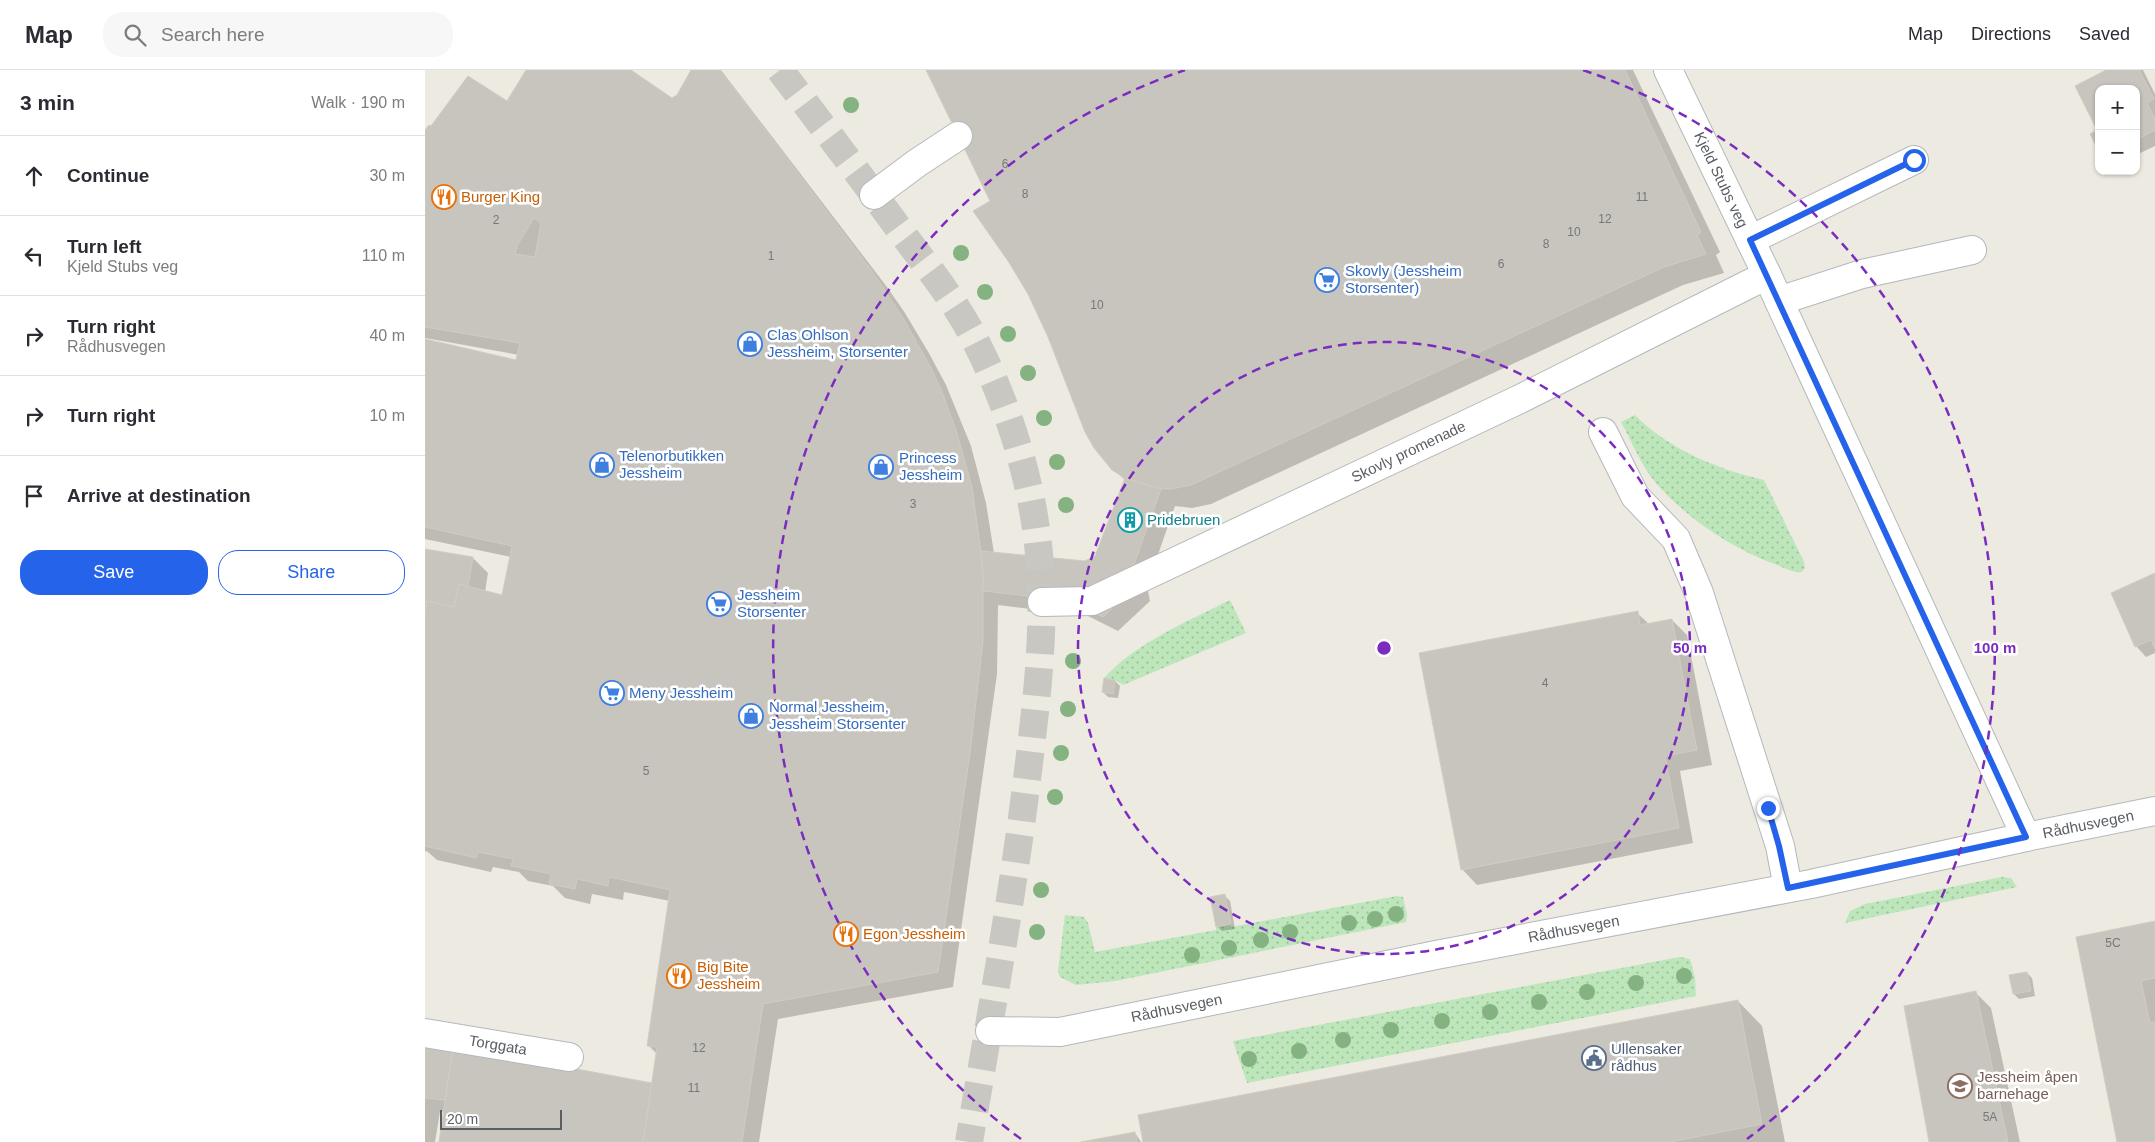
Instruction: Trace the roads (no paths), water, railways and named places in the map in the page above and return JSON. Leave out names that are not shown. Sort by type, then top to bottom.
[{"type":"street","name":"Kjeld Stubs veg","points":[[1668,70],[1767,275],[2026,837]]},
{"type":"street","points":[[874,195],[917,163],[959,136]]},
{"type":"street","points":[[1750,240],[1914,160]]},
{"type":"street","points":[[1779,301],[1861,274],[1972,250]]},
{"type":"street","name":"Skovly promenade","points":[[1042,602],[1092,601],[1519,399],[1767,275]]},
{"type":"street","points":[[1603,432],[1635,496],[1676,539],[1699,593],[1779,846],[1788,888]]},
{"type":"street","name":"Rådhusvegen","points":[[989,1031],[1060,1032],[1436,955],[1788,888],[2155,811]]},
{"type":"street","name":"Torggata","points":[[425,1033],[569,1057]]},
{"type":"tunnel","points":[[780,70],[934,275],[969,328],[987,364],[1014,433],[1032,505],[1040,559],[1041,619],[1038,680],[1015,864],[969,1142]]},
{"type":"place","name":"Burger King","points":[[444,197]]},
{"type":"place","name":"Skovly (Jessheim Storsenter)","points":[[1327,280]]},
{"type":"place","name":"Clas Ohlson Jessheim, Storsenter","points":[[750,344]]},
{"type":"place","name":"Telenorbutikken Jessheim","points":[[602,465]]},
{"type":"place","name":"Princess Jessheim","points":[[881,467]]},
{"type":"place","name":"Pridebruen","points":[[1130,520]]},
{"type":"place","name":"Jessheim Storsenter","points":[[719,604]]},
{"type":"place","name":"Meny Jessheim","points":[[612,693]]},
{"type":"place","name":"Normal Jessheim, Jessheim Storsenter","points":[[751,716]]},
{"type":"place","name":"Egon Jessheim","points":[[846,934]]},
{"type":"place","name":"Big Bite Jessheim","points":[[679,976]]},
{"type":"place","name":"Ullensaker rådhus","points":[[1594,1058]]},
{"type":"place","name":"Jessheim åpen barnehage","points":[[1960,1086]]}]
